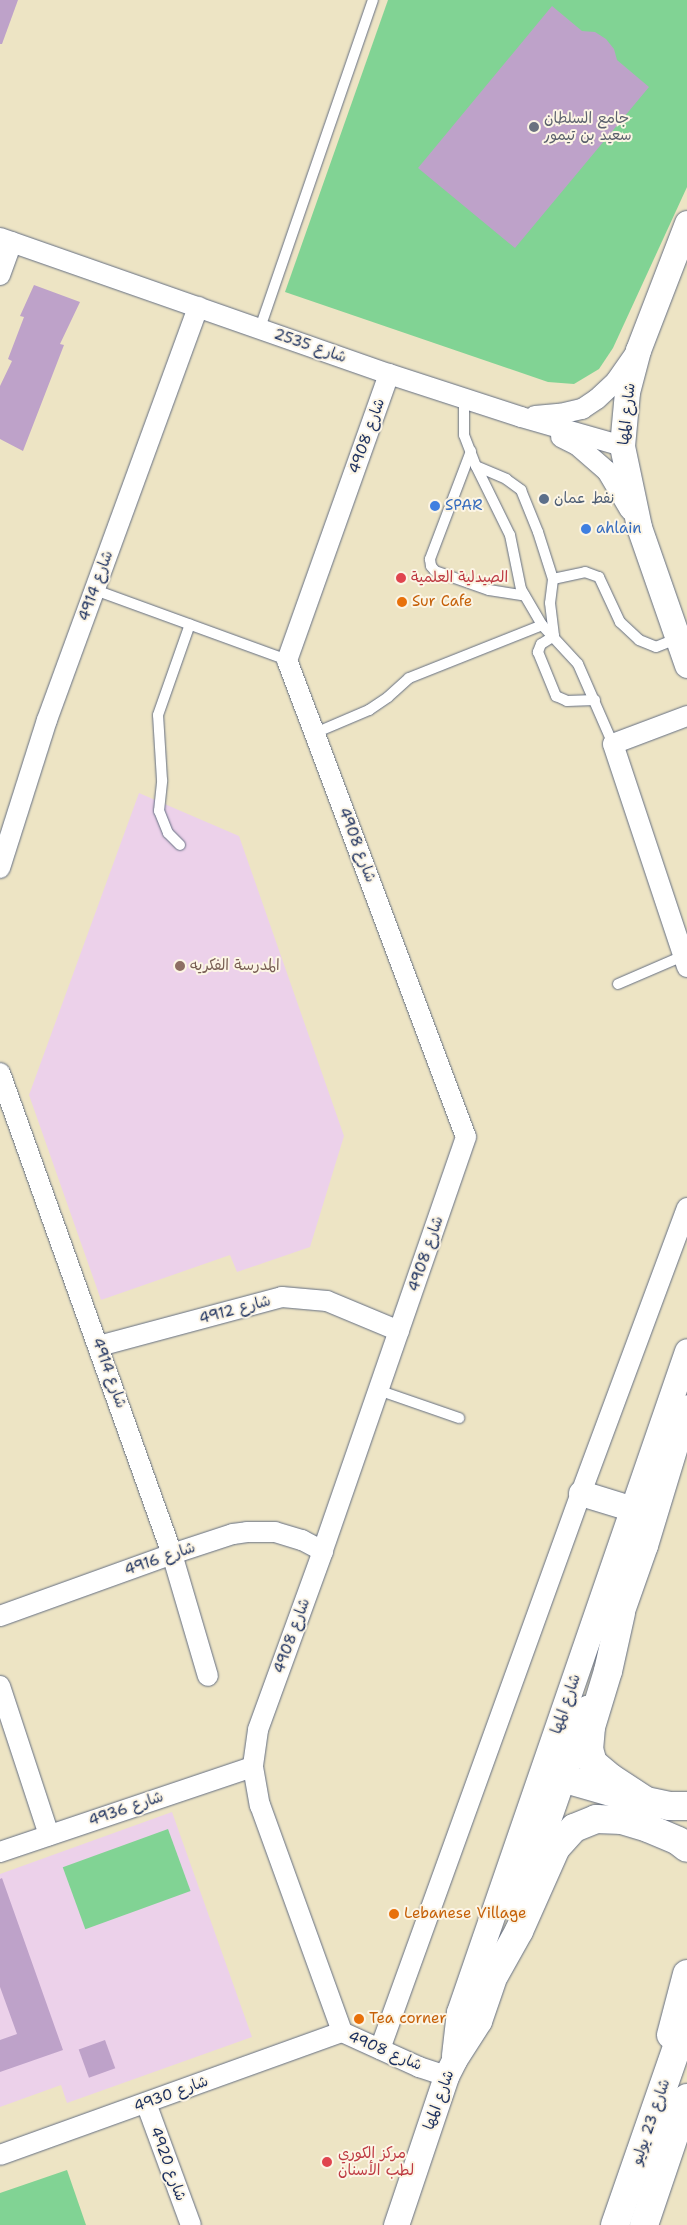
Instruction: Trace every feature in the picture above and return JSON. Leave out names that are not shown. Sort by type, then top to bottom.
[{"type":"main road","points":[[621,1612],[608,1671],[591,1727],[589,1749],[593,1763],[611,1778],[646,1801]]},
{"type":"main road","points":[[562,1778],[646,1801],[669,1806],[687,1806]]},
{"type":"main road","points":[[562,1778],[571,1793],[585,1804],[622,1820],[648,1828],[678,1841],[687,1848]]},
{"type":"main road","points":[[495,1974],[519,1931],[556,1848],[574,1828],[596,1819],[622,1820]]},
{"type":"main road","points":[[641,2152],[687,1974]]},
{"type":"main road","name":"شارع 23 يوليو","points":[[615,2225],[687,2018]]},
{"type":"main road","name":"شارع 23 يوليو","points":[[644,2225],[687,2098]]},
{"type":"street","name":"شارع المها","points":[[687,223],[638,350],[627,392],[622,446],[639,526],[676,639],[687,665]]},
{"type":"street","name":"2535 شارع","points":[[6,240],[389,374],[521,417],[622,446]]},
{"type":"street","points":[[0,275],[6,240]]},
{"type":"street","name":"4914 شارع","points":[[0,868],[47,720],[198,307]]},
{"type":"street","points":[[521,417],[560,414],[582,409],[597,399],[616,381],[638,350]]},
{"type":"street","name":"4908 شارع","points":[[389,374],[288,660],[466,1137],[323,1551],[258,1730],[253,1767],[260,1805],[342,2032],[380,2049],[450,2068]]},
{"type":"street","points":[[521,417],[577,445],[592,456],[607,471],[618,487],[639,526]]},
{"type":"street","points":[[685,961],[614,744],[687,716]]},
{"type":"street","name":"4914 شارع","points":[[0,1073],[172,1554],[208,1676]]},
{"type":"street","points":[[380,2049],[581,1492],[687,1208]]},
{"type":"street","name":"4912 شارع","points":[[99,1346],[282,1297],[327,1301],[399,1331]]},
{"type":"street","name":"شارع المها","points":[[396,2225],[450,2068],[458,2012],[535,1795],[687,1351]]},
{"type":"street","name":"شارع المها","points":[[450,2068],[479,2021],[562,1778],[645,1545],[687,1407]]},
{"type":"street","points":[[581,1492],[633,1509]]},
{"type":"street","name":"4916 شارع","points":[[0,1616],[233,1534],[261,1531],[289,1535],[323,1551]]},
{"type":"street","points":[[535,1795],[552,1782],[562,1778],[560,1755],[571,1711],[572,1685]]},
{"type":"street","points":[[0,1686],[49,1835]]},
{"type":"street","name":"4936 شارع","points":[[0,1852],[253,1767]]},
{"type":"street","name":"4930 شارع","points":[[0,2155],[342,2032]]},
{"type":"street","name":"4920 شارع","points":[[146,2103],[191,2225]]},
{"type":"lane","points":[[260,328],[374,0]]},
{"type":"lane","points":[[464,398],[464,435],[476,466],[510,535],[521,589],[542,625],[578,664],[614,744]]},
{"type":"lane","points":[[471,451],[430,559],[431,566],[435,570],[489,590],[525,596]]},
{"type":"lane","points":[[476,466],[506,479],[521,490],[538,532],[553,579],[550,603],[554,636]]},
{"type":"lane","points":[[553,579],[585,572],[599,577],[620,622],[639,640],[656,647],[676,639]]},
{"type":"lane","points":[[95,590],[288,660]]},
{"type":"lane","points":[[180,845],[162,824],[158,812],[162,780],[158,715],[190,624]]},
{"type":"lane","points":[[315,733],[369,710],[388,697],[409,678],[542,625]]},
{"type":"lane","points":[[554,636],[541,644],[538,652],[556,696],[567,701],[595,700]]},
{"type":"lane","points":[[618,984],[685,961]]},
{"type":"lane","points":[[378,1390],[459,1418]]},
{"type":"shaded area","name":"المدرسة الفكريه","points":[[139,793],[239,836],[344,1136],[310,1247],[237,1272],[230,1255],[101,1300],[29,1095]]},
{"type":"shaded area","points":[[172,1812],[252,2037],[67,2103],[61,2085],[0,2107],[0,1874]]},
{"type":"green space","points":[[388,0],[687,0],[687,187],[613,348],[599,369],[574,384],[548,382],[285,292]]},
{"type":"green space","points":[[168,1829],[191,1891],[85,1929],[63,1867]]},
{"type":"green space","points":[[67,2170],[86,2225],[0,2225],[0,2193]]},
{"type":"building","points":[[0,0],[18,0],[2,44],[0,44]]},
{"type":"building","name":"جامع السلطان سعيد بن تيمور","points":[[552,6],[582,31],[595,32],[606,39],[614,49],[617,60],[649,87],[515,248],[418,168]]},
{"type":"building","points":[[34,285],[80,302],[60,344],[64,345],[23,451],[0,439],[0,386],[12,361],[8,359],[24,317],[20,316]]},
{"type":"building","points":[[2,1878],[63,2050],[0,2072],[0,2040],[17,2034],[0,1987],[0,1879]]},
{"type":"building","points":[[105,2040],[115,2068],[89,2078],[79,2050]]},
{"type":"place","name":"جامع السلطان سعيد بن تيمور","points":[[534,127]]},
{"type":"place","name":"نفط عمان","points":[[544,499]]},
{"type":"place","name":"SPAR","points":[[435,506]]},
{"type":"place","name":"ahlain","points":[[586,529]]},
{"type":"place","name":"الصيدلية العلمية","points":[[401,578]]},
{"type":"place","name":"Sur Cafe","points":[[402,602]]},
{"type":"place","name":"المدرسة الفكريه","points":[[180,966]]},
{"type":"place","name":"Lebanese Village","points":[[394,1914]]},
{"type":"place","name":"Tea corner","points":[[359,2019]]},
{"type":"place","name":"مركز الكوري لطب الأسنان","points":[[327,2162]]}]
